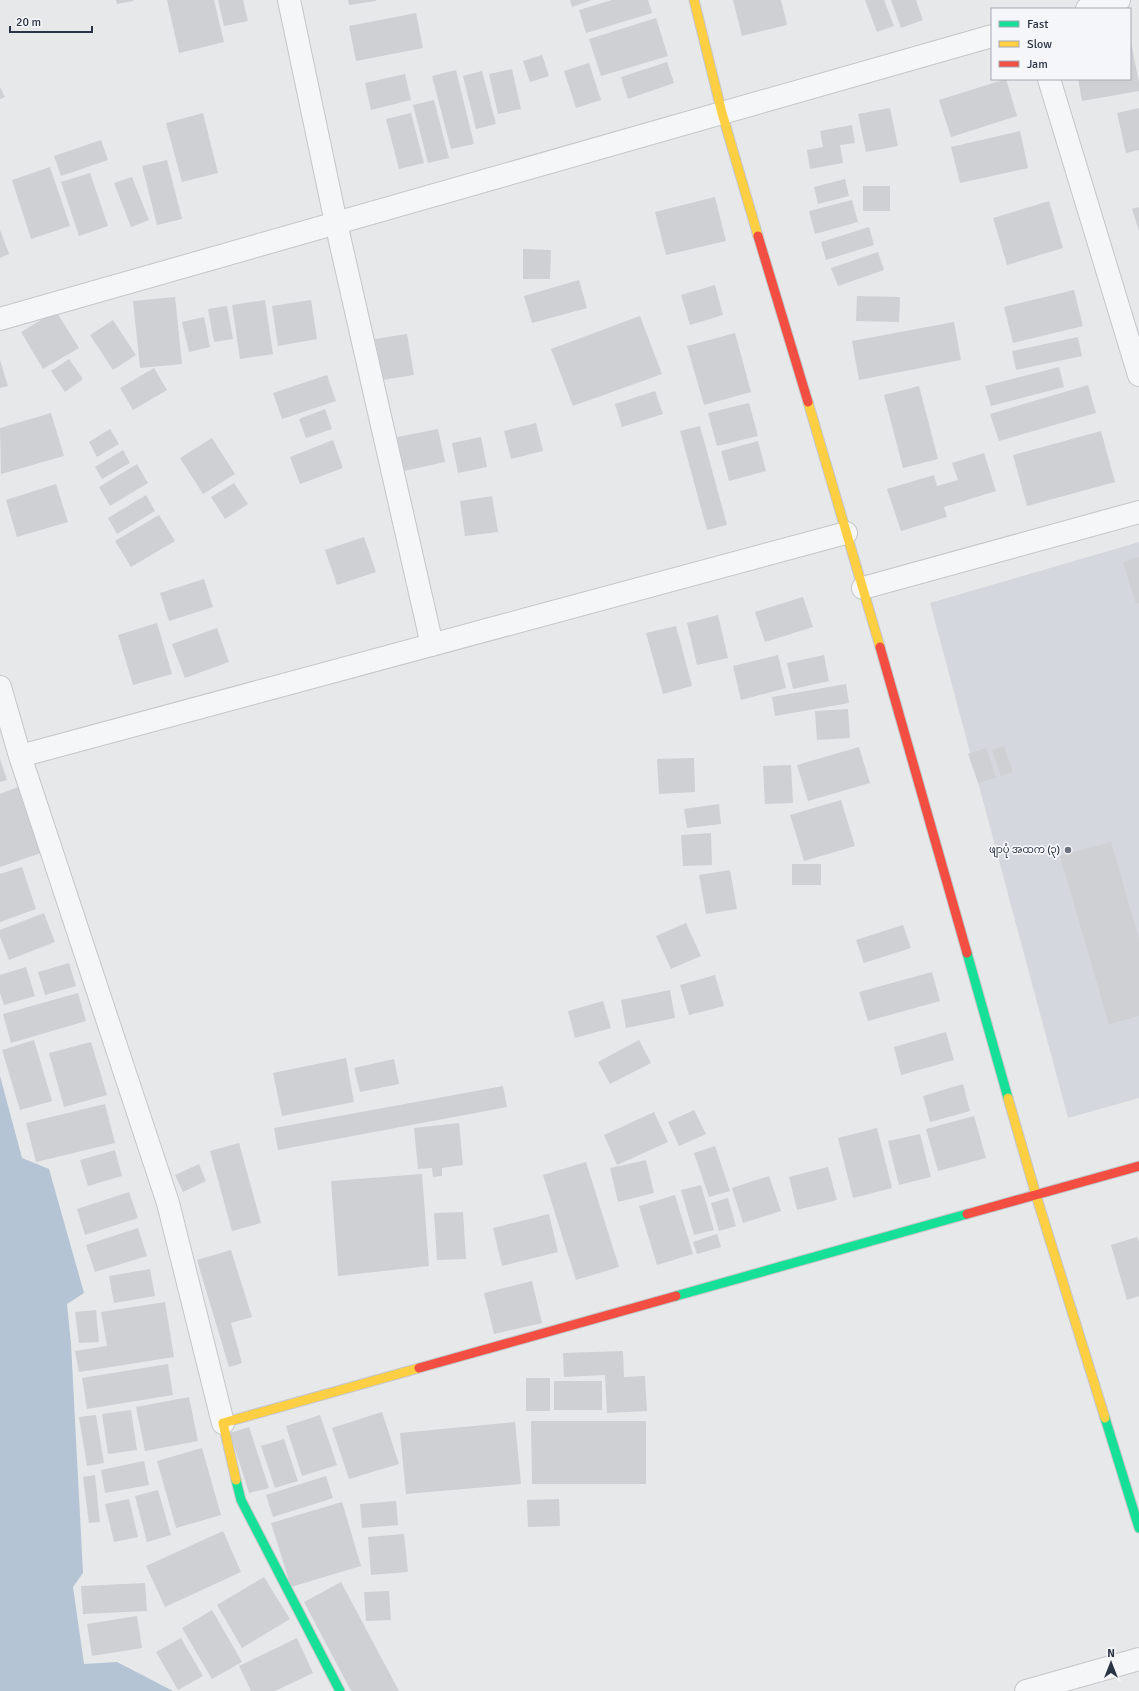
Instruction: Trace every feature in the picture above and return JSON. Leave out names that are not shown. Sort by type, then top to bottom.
[{"type":"street","points":[[289,0],[336,223],[432,645]]},
{"type":"street","points":[[694,0],[722,113],[863,588],[1036,1195],[1139,1528]]},
{"type":"street","points":[[1091,8],[1119,0]]},
{"type":"street","points":[[0,319],[991,36]]},
{"type":"street","points":[[1049,80],[1139,375]]},
{"type":"street","points":[[863,588],[1139,512]]},
{"type":"street","points":[[20,756],[846,533]]},
{"type":"street","points":[[0,687],[20,756],[168,1202],[242,1500],[340,1691]]},
{"type":"street","points":[[223,1423],[1139,1166]]},
{"type":"street","points":[[1026,1691],[1139,1659]]},
{"type":"shaded area","name":"ဖျာပုံ အထက (၃)","points":[[1139,542],[1139,1098],[1068,1118],[930,603]]},
{"type":"water","points":[[0,1076],[22,1158],[49,1169],[84,1293],[67,1304],[71,1344],[83,1573],[73,1587],[84,1664],[117,1662],[173,1691],[0,1691]]},
{"type":"building","points":[[116,0],[133,0],[133,1],[117,4]]},
{"type":"building","points":[[167,0],[214,0],[224,42],[179,53]]},
{"type":"building","points":[[218,0],[243,0],[248,21],[224,26]]},
{"type":"building","points":[[348,0],[376,0],[376,1],[349,5]]},
{"type":"building","points":[[570,0],[592,0],[572,7]]},
{"type":"building","points":[[612,0],[648,0],[652,13],[586,33],[579,10]]},
{"type":"building","points":[[733,0],[781,0],[787,25],[742,36]]},
{"type":"building","points":[[865,0],[884,0],[894,26],[877,32]]},
{"type":"building","points":[[891,0],[916,0],[923,20],[901,28]]},
{"type":"building","points":[[416,13],[423,48],[356,61],[349,26]]},
{"type":"building","points":[[656,18],[668,56],[601,76],[589,39]]},
{"type":"building","points":[[1131,42],[1139,83],[1139,91],[1082,101],[1078,80],[1131,80]]},
{"type":"building","points":[[542,55],[549,76],[530,82],[523,61]]},
{"type":"building","points":[[667,62],[674,83],[628,99],[621,77]]},
{"type":"building","points":[[589,63],[601,100],[576,108],[564,71]]},
{"type":"building","points":[[512,69],[521,109],[498,114],[489,74]]},
{"type":"building","points":[[456,70],[474,144],[451,149],[432,76]]},
{"type":"building","points":[[482,71],[496,124],[476,129],[463,76]]},
{"type":"building","points":[[405,74],[411,100],[371,110],[365,83]]},
{"type":"building","points":[[1006,80],[1017,116],[951,137],[939,100]]},
{"type":"building","points":[[0,87],[5,97],[0,99]]},
{"type":"building","points":[[434,100],[449,158],[428,163],[413,105]]},
{"type":"building","points":[[890,108],[898,146],[866,152],[858,114]]},
{"type":"building","points":[[1139,108],[1139,150],[1126,153],[1117,113]]},
{"type":"building","points":[[203,113],[218,173],[182,182],[166,123]]},
{"type":"building","points":[[411,113],[424,163],[399,169],[386,119]]},
{"type":"building","points":[[852,125],[855,143],[840,145],[843,163],[810,169],[807,150],[823,147],[820,131]]},
{"type":"building","points":[[1020,131],[1028,168],[960,183],[951,147]]},
{"type":"building","points":[[101,140],[108,160],[61,176],[54,156]]},
{"type":"building","points":[[167,160],[182,219],[157,225],[142,166]]},
{"type":"building","points":[[50,167],[70,226],[31,239],[12,180]]},
{"type":"building","points":[[90,173],[108,226],[79,236],[61,182]]},
{"type":"building","points":[[132,177],[149,220],[131,227],[114,183]]},
{"type":"building","points":[[845,179],[849,196],[818,204],[814,187]]},
{"type":"building","points":[[863,186],[890,186],[890,211],[863,211]]},
{"type":"building","points":[[715,197],[726,241],[666,255],[655,212]]},
{"type":"building","points":[[852,200],[858,222],[815,234],[809,211]]},
{"type":"building","points":[[1049,201],[1063,248],[1007,265],[993,218]]},
{"type":"building","points":[[1139,207],[1139,231],[1132,209]]},
{"type":"building","points":[[869,227],[874,245],[826,260],[821,242]]},
{"type":"building","points":[[0,230],[9,254],[0,258]]},
{"type":"building","points":[[523,249],[551,250],[550,279],[523,279]]},
{"type":"building","points":[[878,252],[884,270],[838,286],[831,268]]},
{"type":"building","points":[[579,280],[587,308],[532,323],[524,296]]},
{"type":"building","points":[[715,285],[723,315],[690,325],[681,295]]},
{"type":"building","points":[[1074,290],[1083,326],[1013,343],[1004,307]]},
{"type":"building","points":[[857,296],[900,297],[899,322],[856,321]]},
{"type":"building","points":[[175,297],[182,364],[140,368],[133,301]]},
{"type":"building","points":[[265,300],[273,354],[240,359],[232,305]]},
{"type":"building","points":[[311,300],[317,339],[278,346],[272,306]]},
{"type":"building","points":[[227,306],[233,339],[214,342],[208,309]]},
{"type":"building","points":[[56,311],[79,348],[43,369],[21,332]]},
{"type":"building","points":[[640,316],[662,374],[573,406],[551,349]]},
{"type":"building","points":[[204,317],[210,347],[189,352],[182,322]]},
{"type":"building","points":[[113,320],[136,355],[113,370],[90,335]]},
{"type":"building","points":[[954,322],[961,360],[859,380],[852,341]]},
{"type":"building","points":[[735,333],[751,392],[704,405],[687,346]]},
{"type":"building","points":[[407,334],[414,375],[382,380],[375,339]]},
{"type":"building","points":[[1078,337],[1082,356],[1016,370],[1012,351]]},
{"type":"building","points":[[69,359],[83,379],[65,392],[51,371]]},
{"type":"building","points":[[0,360],[8,386],[0,388]]},
{"type":"building","points":[[1059,367],[1064,387],[991,406],[985,386]]},
{"type":"building","points":[[154,368],[167,390],[133,410],[120,388]]},
{"type":"building","points":[[327,375],[336,401],[282,419],[273,393]]},
{"type":"building","points":[[1088,385],[1096,413],[999,441],[990,414]]},
{"type":"building","points":[[919,386],[938,459],[903,468],[884,395]]},
{"type":"building","points":[[655,391],[663,414],[622,427],[615,404]]},
{"type":"building","points":[[749,403],[758,436],[717,446],[708,413]]},
{"type":"building","points":[[325,409],[332,429],[306,438],[299,419]]},
{"type":"building","points":[[51,413],[64,456],[1,474],[0,428]]},
{"type":"building","points":[[536,423],[543,451],[511,459],[504,431]]},
{"type":"building","points":[[700,426],[727,525],[707,530],[680,431]]},
{"type":"building","points":[[110,429],[119,444],[97,457],[89,442]]},
{"type":"building","points":[[438,429],[445,462],[404,471],[397,437]]},
{"type":"building","points":[[1101,431],[1115,482],[1027,506],[1013,455]]},
{"type":"building","points":[[481,437],[487,467],[458,473],[452,443]]},
{"type":"building","points":[[212,438],[235,474],[203,494],[180,458]]},
{"type":"building","points":[[333,440],[343,468],[300,484],[290,457]]},
{"type":"building","points":[[758,441],[766,471],[729,481],[721,451]]},
{"type":"building","points":[[123,450],[130,463],[102,479],[95,467]]},
{"type":"building","points":[[984,453],[996,491],[944,507],[947,517],[901,531],[887,489],[934,475],[937,486],[958,480],[952,463]]},
{"type":"building","points":[[137,464],[148,483],[110,506],[99,487]]},
{"type":"building","points":[[234,483],[248,504],[225,519],[211,497]]},
{"type":"building","points":[[56,484],[68,522],[17,537],[6,500]]},
{"type":"building","points":[[146,495],[155,511],[117,534],[108,518]]},
{"type":"building","points":[[492,496],[498,532],[465,536],[460,501]]},
{"type":"building","points":[[159,515],[175,541],[131,567],[115,541]]},
{"type":"building","points":[[364,537],[376,572],[337,585],[325,550]]},
{"type":"building","points":[[1139,557],[1139,603],[1136,604],[1123,562]]},
{"type":"building","points":[[204,579],[213,607],[169,621],[160,593]]},
{"type":"building","points":[[803,597],[813,627],[765,642],[755,612]]},
{"type":"building","points":[[718,615],[728,658],[697,665],[687,623]]},
{"type":"building","points":[[157,623],[172,674],[133,685],[118,635]]},
{"type":"building","points":[[676,626],[692,686],[663,694],[646,633]]},
{"type":"building","points":[[217,628],[229,662],[185,678],[172,644]]},
{"type":"building","points":[[778,655],[786,688],[741,700],[733,666]]},
{"type":"building","points":[[824,655],[829,681],[793,689],[787,663]]},
{"type":"building","points":[[846,684],[849,703],[775,716],[772,697]]},
{"type":"building","points":[[848,709],[850,738],[817,740],[815,711]]},
{"type":"building","points":[[1004,746],[1013,772],[1001,776],[992,750]]},
{"type":"building","points":[[859,747],[870,783],[808,801],[797,765]]},
{"type":"building","points":[[986,748],[996,777],[978,783],[968,754]]},
{"type":"building","points":[[694,758],[695,792],[659,794],[657,759]]},
{"type":"building","points":[[0,759],[7,780],[0,782]]},
{"type":"building","points":[[791,765],[793,803],[765,804],[763,766]]},
{"type":"building","points":[[18,787],[41,853],[0,867],[0,794]]},
{"type":"building","points":[[841,800],[855,846],[804,861],[790,815]]},
{"type":"building","points":[[719,804],[721,824],[687,828],[684,809]]},
{"type":"building","points":[[711,833],[712,865],[683,866],[681,835]]},
{"type":"building","points":[[1111,842],[1139,939],[1139,1016],[1109,1024],[1060,856]]},
{"type":"building","points":[[792,864],[821,864],[821,885],[792,885]]},
{"type":"building","points":[[22,867],[36,909],[0,922],[0,874]]},
{"type":"building","points":[[730,870],[737,909],[706,914],[699,875]]},
{"type":"building","points":[[44,913],[55,942],[9,960],[0,937],[0,930]]},
{"type":"building","points":[[686,923],[701,956],[671,969],[656,936]]},
{"type":"building","points":[[903,925],[911,948],[864,963],[856,940]]},
{"type":"building","points":[[69,963],[76,986],[45,995],[38,972]]},
{"type":"building","points":[[26,967],[35,996],[4,1005],[0,993],[0,975]]},
{"type":"building","points":[[932,972],[940,1001],[868,1021],[859,992]]},
{"type":"building","points":[[715,975],[724,1006],[689,1015],[680,985]]},
{"type":"building","points":[[670,990],[675,1018],[626,1028],[621,1000]]},
{"type":"building","points":[[78,993],[86,1021],[11,1043],[3,1014]]},
{"type":"building","points":[[603,1001],[611,1028],[575,1038],[568,1011]]},
{"type":"building","points":[[946,1032],[954,1060],[901,1075],[894,1047]]},
{"type":"building","points":[[34,1040],[52,1101],[20,1110],[2,1050]]},
{"type":"building","points":[[639,1040],[651,1063],[610,1084],[598,1062]]},
{"type":"building","points":[[91,1042],[107,1095],[64,1107],[49,1053]]},
{"type":"building","points":[[346,1058],[354,1102],[282,1116],[273,1073]]},
{"type":"building","points":[[394,1059],[399,1084],[360,1092],[354,1068]]},
{"type":"building","points":[[963,1084],[970,1111],[930,1122],[923,1096]]},
{"type":"building","points":[[503,1086],[507,1107],[278,1150],[274,1128]]},
{"type":"building","points":[[105,1104],[115,1143],[36,1162],[26,1123]]},
{"type":"building","points":[[694,1110],[706,1134],[679,1146],[668,1122]]},
{"type":"building","points":[[654,1112],[668,1142],[617,1165],[604,1135]]},
{"type":"building","points":[[974,1116],[986,1158],[938,1171],[926,1129]]},
{"type":"building","points":[[459,1123],[463,1165],[442,1168],[442,1176],[433,1177],[432,1168],[418,1169],[414,1128]]},
{"type":"building","points":[[877,1128],[892,1188],[853,1198],[838,1138]]},
{"type":"building","points":[[920,1134],[931,1177],[899,1185],[888,1141]]},
{"type":"building","points":[[239,1143],[261,1223],[232,1231],[210,1151]]},
{"type":"building","points":[[715,1146],[730,1191],[709,1197],[694,1153]]},
{"type":"building","points":[[115,1150],[122,1176],[88,1186],[80,1160]]},
{"type":"building","points":[[646,1160],[654,1193],[618,1202],[610,1168]]},
{"type":"building","points":[[586,1162],[619,1267],[576,1280],[543,1175]]},
{"type":"building","points":[[199,1164],[206,1181],[183,1192],[175,1175]]},
{"type":"building","points":[[828,1167],[837,1200],[797,1210],[789,1177]]},
{"type":"building","points":[[422,1174],[429,1266],[338,1276],[331,1181]]},
{"type":"building","points":[[769,1176],[781,1211],[743,1223],[732,1188]]},
{"type":"building","points":[[701,1185],[714,1230],[694,1235],[681,1190]]},
{"type":"building","points":[[129,1192],[138,1218],[85,1235],[77,1209]]},
{"type":"building","points":[[675,1195],[693,1254],[657,1265],[639,1206]]},
{"type":"building","points":[[728,1198],[736,1226],[719,1231],[711,1203]]},
{"type":"building","points":[[463,1212],[466,1259],[437,1260],[434,1213]]},
{"type":"building","points":[[549,1214],[558,1252],[502,1266],[493,1228]]},
{"type":"building","points":[[138,1228],[147,1256],[95,1272],[86,1245]]},
{"type":"building","points":[[717,1234],[721,1247],[697,1254],[693,1242]]},
{"type":"building","points":[[1137,1237],[1139,1242],[1139,1296],[1127,1300],[1111,1245]]},
{"type":"building","points":[[231,1250],[252,1317],[231,1323],[242,1363],[229,1367],[197,1260]]},
{"type":"building","points":[[150,1269],[155,1296],[114,1303],[109,1276]]},
{"type":"building","points":[[532,1281],[542,1323],[494,1334],[484,1293]]},
{"type":"building","points":[[165,1302],[174,1357],[79,1372],[75,1351],[107,1346],[101,1312]]},
{"type":"building","points":[[96,1310],[99,1342],[79,1343],[75,1312]]},
{"type":"building","points":[[623,1351],[624,1377],[645,1376],[647,1411],[607,1413],[605,1375],[564,1377],[563,1353]]},
{"type":"building","points":[[168,1364],[173,1395],[87,1409],[82,1378]]},
{"type":"building","points":[[526,1378],[550,1378],[550,1411],[526,1411]]},
{"type":"building","points":[[554,1381],[602,1381],[602,1410],[554,1410]]},
{"type":"building","points":[[189,1397],[198,1441],[145,1451],[136,1407]]},
{"type":"building","points":[[131,1410],[137,1450],[108,1454],[102,1414]]},
{"type":"building","points":[[382,1412],[399,1464],[349,1479],[332,1428]]},
{"type":"building","points":[[96,1415],[104,1463],[87,1466],[79,1417]]},
{"type":"building","points":[[320,1415],[337,1465],[302,1476],[286,1426]]},
{"type":"building","points":[[531,1421],[646,1421],[646,1484],[532,1484]]},
{"type":"building","points":[[515,1422],[521,1484],[406,1494],[400,1433]]},
{"type":"building","points":[[249,1427],[269,1488],[249,1493],[230,1433]]},
{"type":"building","points":[[284,1439],[298,1481],[275,1488],[261,1446]]},
{"type":"building","points":[[202,1448],[221,1515],[176,1528],[157,1461]]},
{"type":"building","points":[[144,1461],[149,1485],[105,1493],[101,1470]]},
{"type":"building","points":[[95,1475],[100,1522],[89,1523],[83,1477]]},
{"type":"building","points":[[326,1476],[333,1498],[273,1517],[266,1495]]},
{"type":"building","points":[[158,1490],[171,1535],[147,1542],[135,1496]]},
{"type":"building","points":[[129,1499],[138,1537],[114,1542],[105,1504]]},
{"type":"building","points":[[559,1499],[560,1526],[528,1527],[527,1500]]},
{"type":"building","points":[[396,1501],[398,1525],[362,1528],[360,1504]]},
{"type":"building","points":[[342,1502],[361,1566],[291,1587],[271,1523]]},
{"type":"building","points":[[223,1531],[241,1572],[165,1607],[146,1566]]},
{"type":"building","points":[[404,1534],[408,1572],[371,1575],[368,1537]]},
{"type":"building","points":[[264,1577],[290,1619],[242,1648],[217,1605]]},
{"type":"building","points":[[341,1582],[399,1691],[351,1691],[304,1602]]},
{"type":"building","points":[[145,1583],[147,1611],[83,1614],[81,1586]]},
{"type":"building","points":[[389,1591],[391,1620],[366,1621],[364,1592]]},
{"type":"building","points":[[212,1610],[242,1662],[212,1679],[182,1628]]},
{"type":"building","points":[[137,1616],[142,1648],[92,1656],[87,1624]]},
{"type":"building","points":[[181,1638],[203,1676],[178,1690],[156,1652]]},
{"type":"building","points":[[297,1638],[313,1673],[275,1691],[251,1691],[239,1666]]},
{"type":"traffic: fast","points":[[967,953],[1008,1098]]},
{"type":"traffic: fast","points":[[676,1296],[967,1214]]},
{"type":"traffic: fast","points":[[1105,1418],[1139,1528]]},
{"type":"traffic: fast","points":[[236,1480],[241,1500],[340,1691]]},
{"type":"traffic: slow","points":[[694,0],[722,113],[758,236]]},
{"type":"traffic: slow","points":[[808,402],[880,647]]},
{"type":"traffic: slow","points":[[1008,1098],[1036,1195],[1105,1418]]},
{"type":"traffic: slow","points":[[236,1480],[223,1423],[419,1368]]},
{"type":"traffic: jam","points":[[758,236],[808,402]]},
{"type":"traffic: jam","points":[[880,647],[967,953]]},
{"type":"traffic: jam","points":[[967,1214],[1139,1166]]},
{"type":"traffic: jam","points":[[419,1368],[676,1296]]},
{"type":"place","name":"ဖျာပုံ အထက (၃)","points":[[1068,850]]}]
